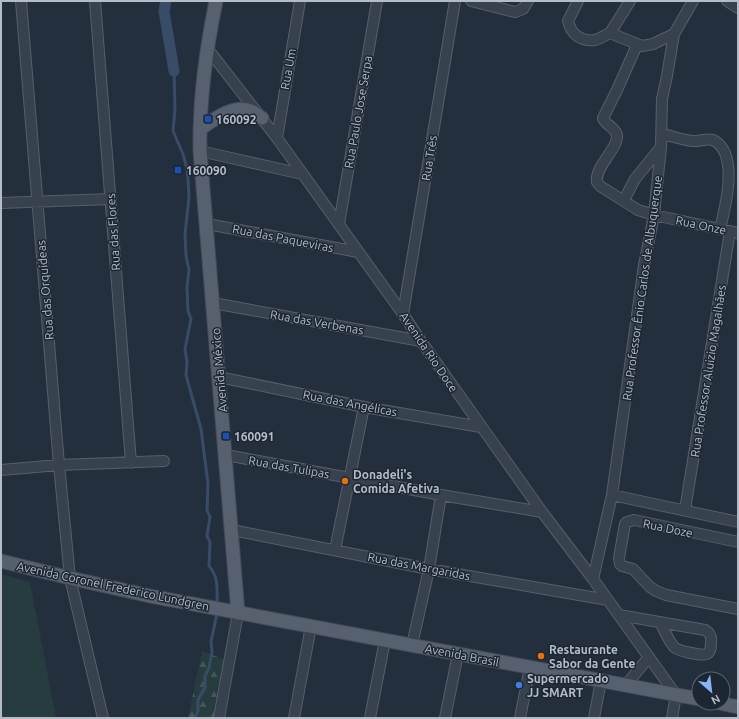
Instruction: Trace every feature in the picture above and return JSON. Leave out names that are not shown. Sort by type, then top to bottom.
[{"type":"main road","name":"Avenida México","points":[[216,1],[207,48],[201,102],[200,151],[232,530],[232,611]]},
{"type":"main road","points":[[200,130],[218,116],[234,111],[245,109],[252,111],[262,118]]},
{"type":"main road","name":"Avenida Coronel Frederico Lundgren","points":[[1,561],[70,578],[232,611]]},
{"type":"main road","name":"Avenida Brasil","points":[[232,611],[691,698]]},
{"type":"street","name":"Rua das Orquídeas","points":[[21,1],[59,465],[70,578],[103,718]]},
{"type":"street","name":"Rua das Flores","points":[[95,1],[131,463]]},
{"type":"street","name":"Rua Um","points":[[277,138],[300,1]]},
{"type":"street","name":"Rua Paulo Jose Serpa","points":[[339,224],[377,1]]},
{"type":"street","name":"Rua Três","points":[[403,314],[455,1]]},
{"type":"street","points":[[471,1],[511,12],[515,12],[525,5]]},
{"type":"street","points":[[578,1],[568,21],[572,31],[581,38],[588,40],[596,40],[610,33],[630,1]]},
{"type":"street","name":"Rua Professor Ênio Carlos de Albuquerque","points":[[593,579],[612,495],[644,266],[654,215],[662,134],[662,99],[674,34],[693,1]]},
{"type":"street","points":[[727,1],[738,8]]},
{"type":"street","points":[[610,33],[637,45],[646,46],[674,34]]},
{"type":"street","name":"Rua Onze","points":[[637,45],[617,90],[602,118],[603,121],[615,130],[617,136],[597,174],[597,182],[600,186],[638,210],[654,215],[734,232]]},
{"type":"street","name":"Avenida Rio Doce","points":[[207,48],[277,138],[403,314],[420,342],[676,695]]},
{"type":"street","points":[[662,134],[691,141],[713,140],[725,147],[730,153],[733,174],[720,229]]},
{"type":"street","points":[[624,200],[636,179],[661,147]]},
{"type":"street","points":[[200,151],[302,174]]},
{"type":"street","points":[[1,203],[111,199]]},
{"type":"street","name":"Rua das Paqueviras","points":[[207,224],[358,252]]},
{"type":"street","name":"Rua Professor Aluizio Magalhães","points":[[685,510],[734,232]]},
{"type":"street","name":"Rua das Verbenas","points":[[214,303],[420,342]]},
{"type":"street","name":"Rua das Angélicas","points":[[219,377],[364,407],[481,427]]},
{"type":"street","points":[[335,550],[351,478],[364,407]]},
{"type":"street","name":"Rua das Tulipas","points":[[226,455],[542,512]]},
{"type":"street","points":[[1,470],[59,465],[164,462]]},
{"type":"street","points":[[412,645],[430,569],[441,495]]},
{"type":"street","name":"Rua Doze","points":[[612,495],[738,522]]},
{"type":"street","name":"Rua Doze","points":[[738,542],[634,520],[625,524],[619,558],[622,566],[633,570],[656,591],[666,595],[738,609]]},
{"type":"street","name":"Rua das Margaridas","points":[[232,530],[430,569],[608,600]]},
{"type":"street","name":"Avenida México","points":[[219,718],[232,611]]},
{"type":"street","points":[[619,615],[660,622],[705,630],[710,633],[712,637],[710,650],[704,655],[674,648],[660,622]]},
{"type":"street","points":[[294,718],[311,626]]},
{"type":"street","points":[[370,718],[385,640]]},
{"type":"street","points":[[445,718],[458,654]]},
{"type":"street","points":[[626,686],[649,657]]},
{"type":"street","points":[[520,718],[530,667]]},
{"type":"street","points":[[594,718],[601,681]]},
{"type":"street","points":[[672,718],[676,695]]},
{"type":"green space","points":[[1,574],[30,582],[56,718],[1,718]]},
{"type":"green space","points":[[202,651],[229,661],[217,718],[188,718]]},
{"type":"waterway","points":[[166,1],[164,11],[174,71]]},
{"type":"waterway","points":[[174,71],[175,109],[173,131],[183,154],[187,169],[189,197],[185,234],[186,256],[189,270],[187,287],[188,311],[191,319],[185,349],[187,362],[186,375],[201,429],[208,484],[207,510],[210,517],[207,536],[210,542],[209,566],[216,579],[217,605]]},
{"type":"waterway","points":[[195,718],[198,711],[198,700],[205,687],[205,676],[209,668],[212,652],[211,642],[217,613]]},
{"type":"place","name":"160092","points":[[208,119]]},
{"type":"place","name":"160090","points":[[178,170]]},
{"type":"place","name":"160091","points":[[226,436]]},
{"type":"place","name":"Donadeli's Comida Afetiva","points":[[345,481]]},
{"type":"place","name":"Restaurante Sabor da Gente","points":[[541,656]]},
{"type":"place","name":"Supermercado JJ SMART","points":[[519,685]]}]
